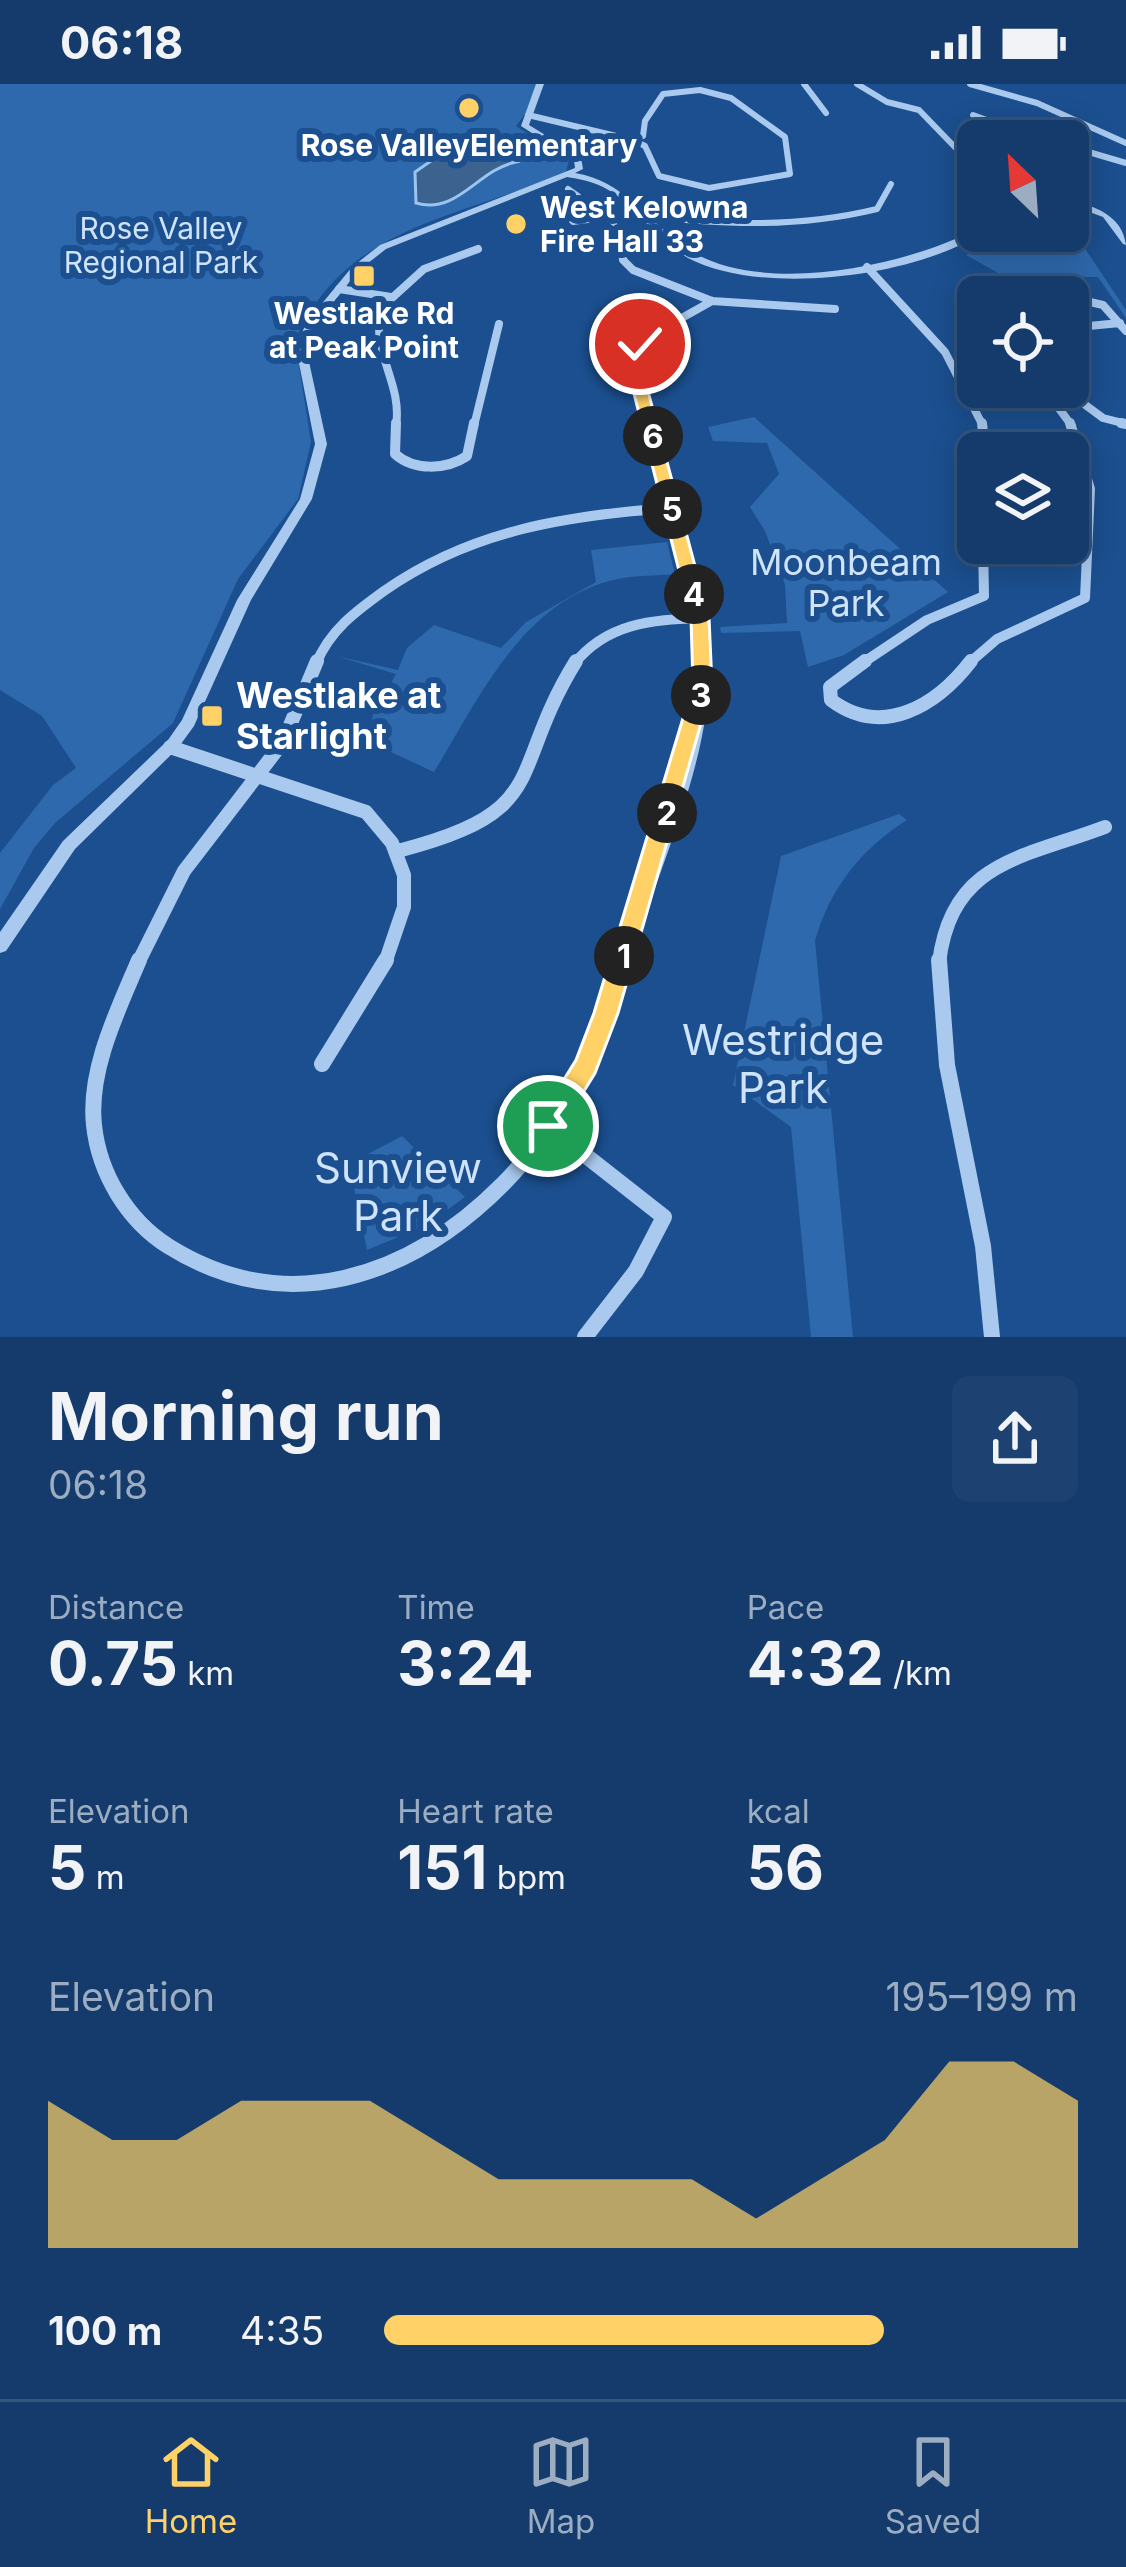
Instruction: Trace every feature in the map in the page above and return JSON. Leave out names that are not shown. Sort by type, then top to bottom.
[{"type":"street","points":[[540,84],[540,96],[528,115],[528,130],[578,159],[579,169],[569,182]]},
{"type":"street","points":[[805,84],[826,113]]},
{"type":"street","points":[[857,84],[887,102],[919,110],[945,132],[957,152]]},
{"type":"street","points":[[970,84],[1036,103],[1126,142]]},
{"type":"street","points":[[528,115],[633,140],[645,146],[659,176],[688,186],[744,185],[790,174],[785,137],[721,94],[663,94],[654,102],[644,136],[633,140]]},
{"type":"street","points":[[973,116],[984,120]]},
{"type":"street","points":[[1089,152],[1126,163]]},
{"type":"street","points":[[0,946],[69,844],[170,747],[216,670],[244,600],[306,499],[321,444],[302,338],[339,289],[383,247],[569,182],[601,181],[694,257],[736,271],[802,275],[867,267],[933,252],[957,241]]},
{"type":"street","points":[[569,182],[578,196],[604,205],[624,198]]},
{"type":"street","points":[[644,215],[743,227],[797,224],[877,209],[892,184]]},
{"type":"street","points":[[578,196],[556,204],[574,222],[609,217]]},
{"type":"street","points":[[604,205],[619,227],[621,256],[633,269],[712,301],[835,309]]},
{"type":"street","points":[[1089,209],[1106,215],[1126,242]]},
{"type":"street","points":[[478,249],[426,265],[403,280],[379,320],[377,342],[398,398],[390,447],[396,458],[414,466],[463,461],[471,450],[479,379],[499,324]]},
{"type":"street","points":[[867,267],[971,391],[988,432]]},
{"type":"street","points":[[339,289],[391,297]]},
{"type":"street","points":[[1089,299],[1124,326]]},
{"type":"street","points":[[672,508],[570,514],[499,530],[388,588],[333,631],[297,714],[261,774],[184,872],[112,1027],[95,1081],[98,1140],[108,1178],[131,1218],[176,1254],[213,1274],[310,1287],[346,1281],[411,1256],[453,1232],[509,1179],[586,1065],[606,1013],[703,685],[700,618],[672,508],[632,358],[648,337],[712,301]]},
{"type":"street","points":[[1089,327],[1124,326]]},
{"type":"street","points":[[1089,408],[1103,418],[1126,424]]},
{"type":"street","points":[[1089,477],[1093,528],[1089,563]]},
{"type":"street","points":[[983,564],[984,596],[927,620],[839,678],[830,687],[831,700],[844,712],[879,720],[925,704],[943,694],[982,647],[1056,619],[1085,598],[1089,564]]},
{"type":"street","points":[[398,851],[460,831],[504,807],[532,767],[575,654],[593,638],[634,622],[700,618]]},
{"type":"street","points":[[170,747],[366,812],[390,834],[408,884],[407,910],[322,1064]]},
{"type":"street","points":[[992,1337],[983,1250],[938,1005],[937,955],[944,920],[956,900],[977,883],[1105,827]]},
{"type":"street","points":[[548,1126],[664,1217],[637,1270],[585,1337]]},
{"type":"green space","name":"Rose Valley Regional Park","points":[[0,84],[538,84],[531,106],[516,126],[569,160],[566,172],[447,215],[375,248],[317,302],[295,341],[311,442],[298,499],[238,579],[173,723],[55,823],[34,848],[0,909],[0,853],[53,785],[76,768],[42,716],[0,690]]},
{"type":"green space","points":[[1087,252],[1126,310],[1126,318],[1098,277],[1003,276],[966,255]]},
{"type":"green space","name":"Moonbeam Park","points":[[754,417],[948,592],[844,655],[808,667],[800,631],[721,633],[720,627],[787,623],[785,585],[765,531],[750,507],[779,474],[767,443],[713,441],[708,427]]},
{"type":"green space","name":"Moonbeam Park","points":[[667,542],[675,574],[625,578],[585,590],[530,629],[487,683],[434,772],[367,741],[373,715],[396,674],[336,656],[398,670],[407,648],[434,625],[501,648],[526,622],[596,582],[591,550]]},
{"type":"green space","name":"Westridge Park","points":[[899,814],[907,820],[849,872],[829,904],[815,941],[853,1337],[811,1337],[791,1127],[733,1085],[781,856]]},
{"type":"green space","name":"Sunview Park","points":[[402,1136],[465,1197],[425,1226],[367,1250],[349,1164]]},
{"type":"shaded area","points":[[444,152],[502,155],[516,162],[444,203],[416,203],[415,172]]},
{"type":"place","name":"Rose ValleyElementary","points":[[469,108]]},
{"type":"place","name":"West Kelowna Fire Hall 33","points":[[516,224]]},
{"type":"place","name":"Westlake Rd at Peak Point","points":[[364,276]]},
{"type":"place","name":"Westlake at Starlight","points":[[212,716]]},
{"type":"route","points":[[548,1126],[586,1065],[606,1013],[703,685],[700,618],[632,358],[640,344]]}]
